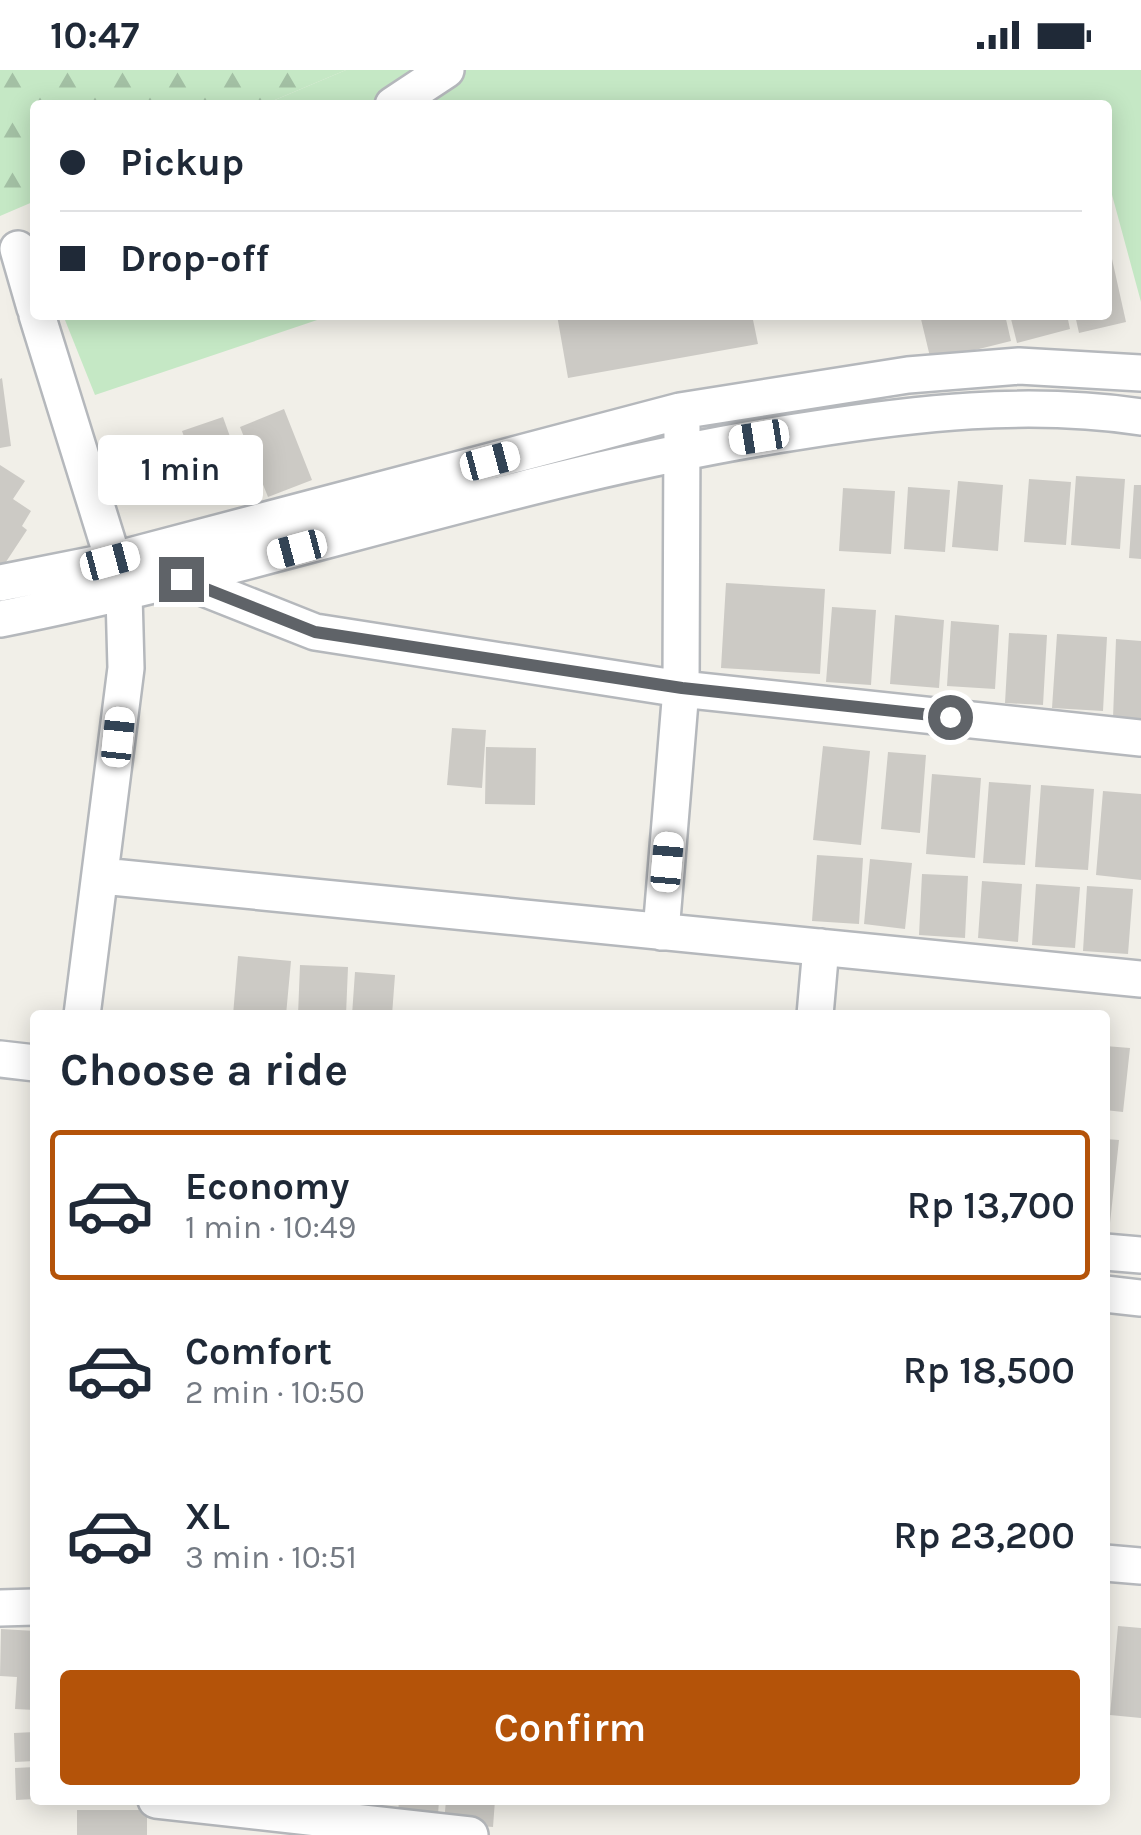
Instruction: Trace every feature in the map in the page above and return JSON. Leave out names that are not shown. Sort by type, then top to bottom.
[{"type":"street","points":[[400,100],[446,70]]},
{"type":"street","points":[[18,249],[30,291]]},
{"type":"street","points":[[38,320],[110,561],[124,595],[126,668],[83,1010]]},
{"type":"street","points":[[0,583],[110,561],[680,410],[908,374],[1020,366],[1141,373]]},
{"type":"street","points":[[0,620],[124,595],[683,449],[910,414],[1021,408],[1141,416]]},
{"type":"street","points":[[662,932],[682,688],[680,410]]},
{"type":"street","points":[[181,579],[315,632],[682,688],[1141,738]]},
{"type":"street","points":[[102,876],[1141,979]]},
{"type":"street","points":[[815,1010],[821,947]]},
{"type":"street","points":[[0,1059],[30,1062]]},
{"type":"street","points":[[1110,1252],[1141,1255]]},
{"type":"street","points":[[1110,1295],[1141,1298]]},
{"type":"street","points":[[1110,1563],[1141,1566]]},
{"type":"street","points":[[0,1608],[30,1608]]},
{"type":"street","points":[[201,1805],[470,1835]]},
{"type":"green space","points":[[0,70],[346,70],[275,100],[30,100],[30,203],[0,216]]},
{"type":"green space","points":[[346,70],[1141,70],[1141,302],[1112,195],[1112,100],[275,100]]},
{"type":"green space","points":[[65,320],[317,320],[95,395]]},
{"type":"building","points":[[1112,259],[1126,322],[1079,333],[1076,320],[1112,320]]},
{"type":"building","points":[[558,320],[753,320],[758,344],[568,378]]},
{"type":"building","points":[[921,320],[1006,320],[1011,341],[931,361]]},
{"type":"building","points":[[1011,320],[1068,320],[1070,329],[1017,343]]},
{"type":"building","points":[[0,379],[11,446],[0,448]]},
{"type":"building","points":[[284,409],[312,480],[268,497],[240,427]]},
{"type":"building","points":[[223,417],[249,490],[208,504],[182,431]]},
{"type":"building","points":[[0,465],[25,481],[13,499],[31,511],[22,526],[27,530],[0,571]]},
{"type":"building","points":[[1076,476],[1125,479],[1120,549],[1071,545]]},
{"type":"building","points":[[1029,479],[1071,482],[1066,545],[1024,542]]},
{"type":"building","points":[[958,481],[1003,485],[998,551],[952,547]]},
{"type":"building","points":[[1134,485],[1141,485],[1141,559],[1129,558]]},
{"type":"building","points":[[908,487],[950,490],[945,552],[904,549]]},
{"type":"building","points":[[843,488],[895,491],[891,554],[839,551]]},
{"type":"building","points":[[726,583],[825,589],[820,674],[721,668]]},
{"type":"building","points":[[832,607],[876,610],[871,685],[826,682]]},
{"type":"building","points":[[895,615],[944,620],[939,688],[890,684]]},
{"type":"building","points":[[951,621],[999,625],[995,689],[947,686]]},
{"type":"building","points":[[1009,633],[1047,635],[1043,705],[1005,703]]},
{"type":"building","points":[[1057,634],[1107,637],[1103,711],[1052,708]]},
{"type":"building","points":[[1116,639],[1141,641],[1141,719],[1113,718]]},
{"type":"building","points":[[452,728],[486,730],[482,788],[447,785]]},
{"type":"building","points":[[823,746],[870,751],[861,845],[813,840]]},
{"type":"building","points":[[486,747],[536,748],[535,805],[485,804]]},
{"type":"building","points":[[888,752],[926,755],[920,833],[881,829]]},
{"type":"building","points":[[932,774],[981,778],[975,858],[926,854]]},
{"type":"building","points":[[989,782],[1031,785],[1025,865],[983,863]]},
{"type":"building","points":[[1041,785],[1094,789],[1088,870],[1035,867]]},
{"type":"building","points":[[1103,791],[1141,794],[1141,880],[1096,875]]},
{"type":"building","points":[[817,855],[863,858],[859,924],[812,921]]},
{"type":"building","points":[[870,859],[912,863],[905,929],[864,924]]},
{"type":"building","points":[[922,874],[968,876],[965,938],[919,935]]},
{"type":"building","points":[[982,881],[1022,884],[1018,942],[978,938]]},
{"type":"building","points":[[1036,884],[1080,887],[1075,948],[1032,945]]},
{"type":"building","points":[[1087,886],[1133,889],[1128,954],[1083,951]]},
{"type":"building","points":[[238,956],[291,961],[286,1010],[233,1010]]},
{"type":"building","points":[[300,965],[348,967],[346,1010],[298,1010]]},
{"type":"building","points":[[355,972],[395,975],[392,1010],[352,1010]]},
{"type":"building","points":[[1110,1046],[1130,1048],[1123,1112],[1110,1111]]},
{"type":"building","points":[[1110,1139],[1119,1140],[1110,1223]]},
{"type":"building","points":[[1118,1626],[1141,1628],[1141,1718],[1110,1715]]},
{"type":"building","points":[[1,1629],[30,1631],[30,1710],[15,1709],[17,1677],[0,1676]]},
{"type":"building","points":[[30,1732],[30,1761],[15,1762],[14,1733]]},
{"type":"building","points":[[30,1767],[30,1799],[16,1800],[15,1768]]},
{"type":"building","points":[[399,1805],[439,1805],[438,1815],[398,1814]]},
{"type":"building","points":[[446,1805],[495,1805],[493,1827],[444,1823]]},
{"type":"building","points":[[77,1810],[147,1810],[147,1835],[77,1835]]},
{"type":"route","points":[[181,579],[315,632],[682,688],[950,717]]}]
